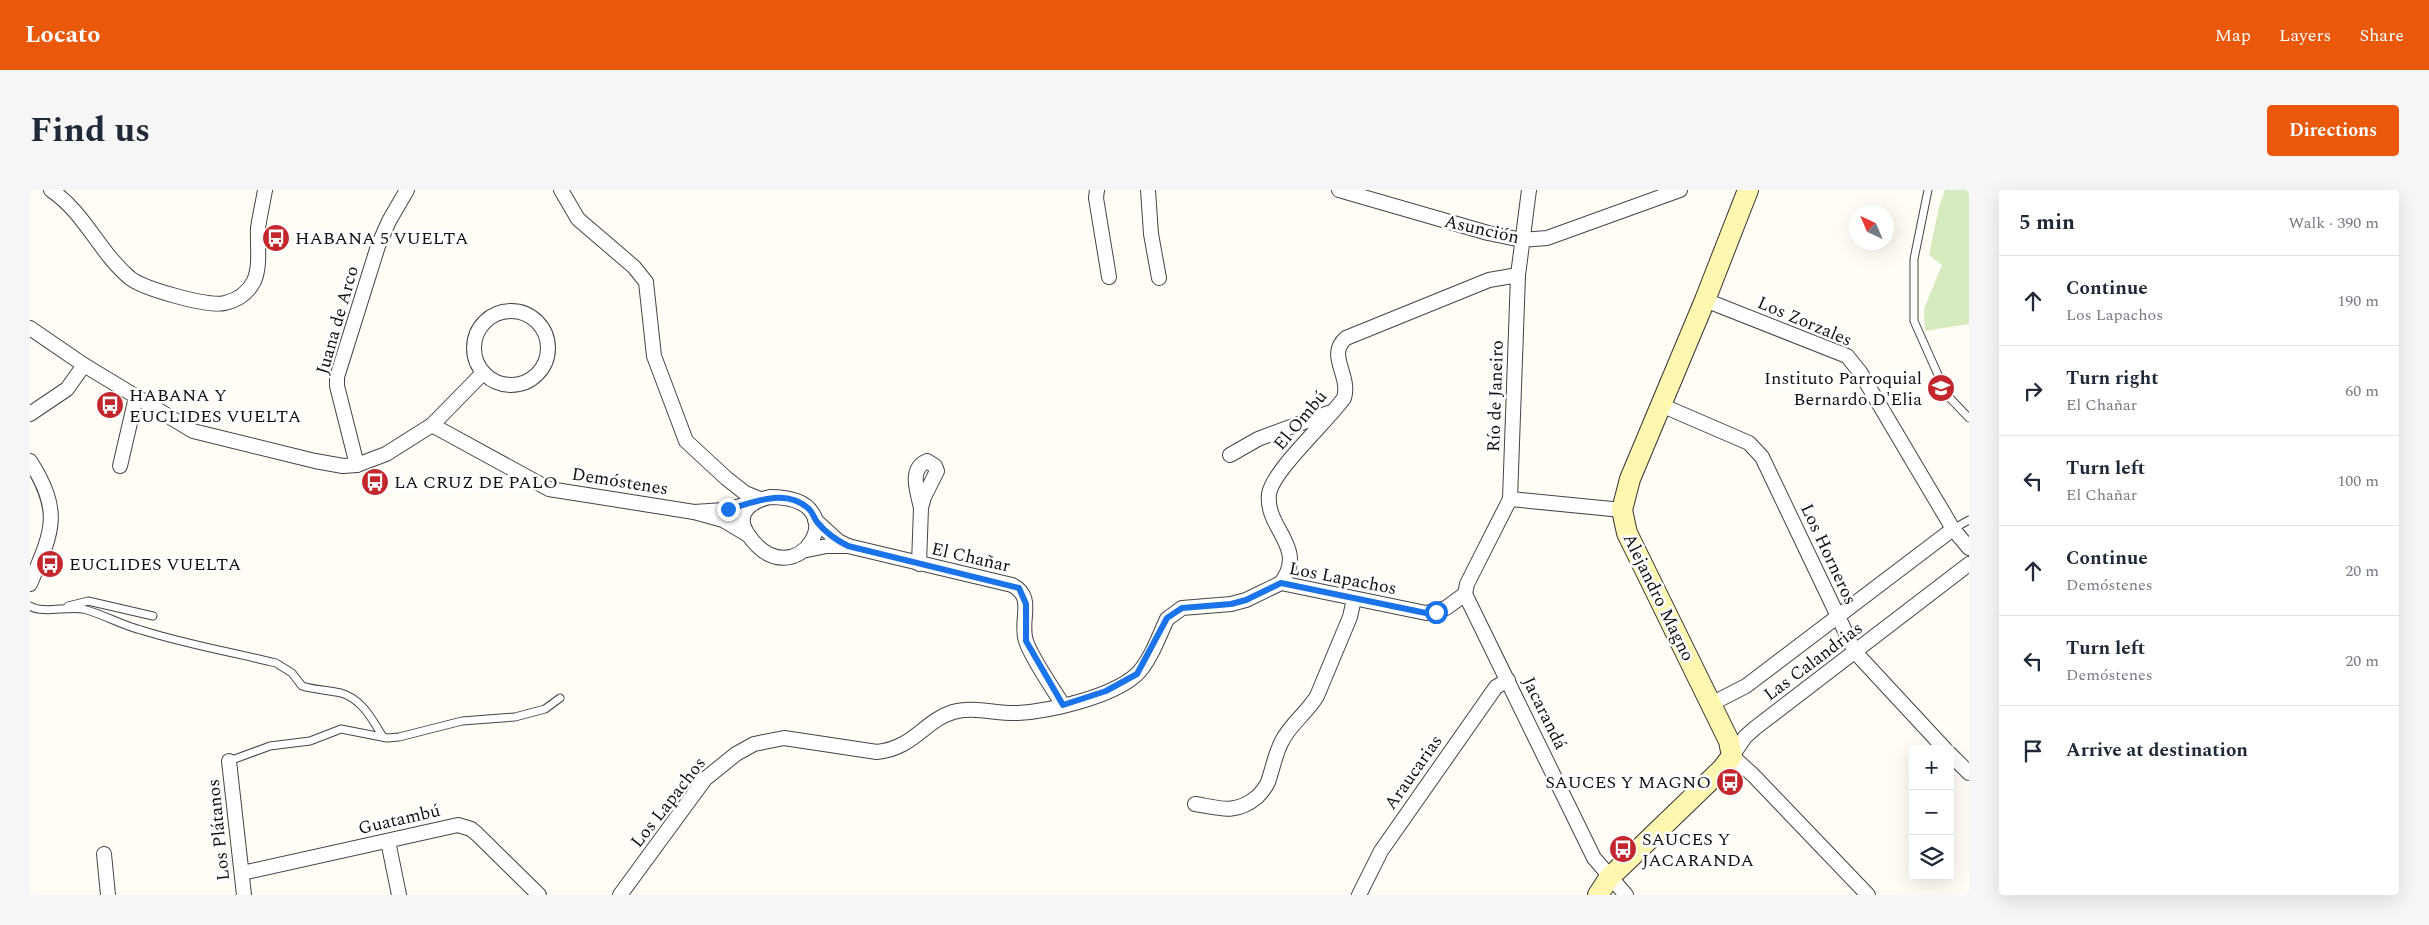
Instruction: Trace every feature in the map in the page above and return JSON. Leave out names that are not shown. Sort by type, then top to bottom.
[{"type":"main road","points":[[1734,228],[1748,190]]},
{"type":"main road","points":[[1734,228],[1758,190]]},
{"type":"main road","name":"Alejandro Magno","points":[[1732,756],[1729,741],[1627,533],[1622,510],[1630,479],[1734,228]]},
{"type":"main road","points":[[1598,895],[1609,878],[1722,769],[1732,756]]},
{"type":"street","points":[[51,190],[77,211],[115,262],[138,284],[151,289],[210,303],[223,304],[238,300],[254,280],[260,216],[266,190]]},
{"type":"street","name":"Juana de Arco","points":[[357,465],[337,386],[337,377],[378,246],[388,221],[407,190]]},
{"type":"street","points":[[561,190],[578,219],[634,267],[646,282],[651,346],[683,435],[726,478],[756,501],[744,511],[742,518],[742,525],[748,535]]},
{"type":"street","points":[[1097,190],[1096,198],[1109,277]]},
{"type":"street","points":[[1148,190],[1151,234],[1159,278]]},
{"type":"street","name":"Asunción","points":[[1339,190],[1488,233],[1522,240],[1547,238],[1680,190]]},
{"type":"street","name":"Río de Janeiro","points":[[1465,594],[1467,584],[1510,499],[1518,275],[1529,190]]},
{"type":"street","name":"El Ombú","points":[[1281,583],[1289,572],[1291,562],[1290,553],[1269,506],[1272,485],[1278,475],[1334,411],[1346,390],[1337,351],[1338,344],[1346,338],[1489,280],[1518,275]]},
{"type":"street","name":"Los Zorzales","points":[[1705,300],[1847,356],[1860,372],[1953,529],[1969,548]]},
{"type":"street","points":[[514,310],[537,320],[544,330],[548,347],[544,364],[537,374],[527,381],[516,385],[504,384],[493,380],[483,373],[476,362],[474,344],[480,326],[490,317],[501,312],[514,310]]},
{"type":"street","points":[[30,328],[136,398],[184,426],[202,434],[314,462],[343,466],[357,465],[386,454],[432,425],[483,373]]},
{"type":"street","points":[[30,414],[67,389],[84,365]]},
{"type":"street","points":[[120,466],[136,398]]},
{"type":"street","name":"Los Horneros","points":[[1661,405],[1749,443],[1756,449],[1762,457],[1854,652],[1941,745]]},
{"type":"street","points":[[1230,455],[1258,439],[1334,411]]},
{"type":"street","name":"Demóstenes","points":[[432,425],[549,489],[694,512],[723,520],[748,535],[762,548],[776,556],[796,555],[807,550]]},
{"type":"street","points":[[30,461],[47,496],[52,522],[50,536],[32,576]]},
{"type":"street","points":[[724,510],[733,498],[733,491],[726,478]]},
{"type":"street","name":"Demóstenes","points":[[694,512],[724,510],[779,497],[809,509],[815,520]]},
{"type":"street","points":[[1510,499],[1622,510]]},
{"type":"street","points":[[919,564],[921,508]]},
{"type":"street","points":[[807,550],[815,535],[815,520]]},
{"type":"street","name":"El Chañar","points":[[815,520],[828,534],[848,546]]},
{"type":"street","name":"Las Calandrias","points":[[1711,704],[1746,686],[1953,529]]},
{"type":"street","name":"El Chañar","points":[[807,550],[827,546],[848,546],[1019,588],[1026,604],[1026,641],[1063,705]]},
{"type":"street","name":"Las Calandrias","points":[[1732,756],[1745,738],[1756,728],[1969,564]]},
{"type":"street","name":"Los Lapachos","points":[[620,895],[705,779],[736,754],[754,744],[784,738],[877,752],[890,751],[899,748],[946,715],[956,711],[1017,713],[1063,705],[1106,691],[1137,674],[1167,618],[1174,612],[1182,608],[1231,604],[1246,600],[1281,583],[1426,613],[1446,608],[1465,594]]},
{"type":"street","name":"Jacarandá","points":[[1465,594],[1594,858],[1609,878],[1626,895]]},
{"type":"street","points":[[1195,804],[1228,810],[1242,808],[1261,792],[1268,783],[1274,760],[1287,731],[1317,696],[1350,617],[1354,599]]},
{"type":"street","name":"Araucarias","points":[[1359,895],[1381,851],[1496,687],[1508,680]]},
{"type":"street","points":[[1732,756],[1753,775],[1868,895]]},
{"type":"street","points":[[1954,758],[1969,773]]},
{"type":"street","name":"Los Plátanos","points":[[229,761],[244,895]]},
{"type":"street","name":"Guatambú","points":[[242,873],[458,825],[466,826],[477,834],[539,895]]},
{"type":"street","points":[[388,841],[399,895]]},
{"type":"street","points":[[104,854],[108,895]]},
{"type":"lane","points":[[1928,190],[1914,259],[1914,321],[1948,395],[1969,418]]},
{"type":"lane","points":[[1953,529],[1969,520]]},
{"type":"lane","points":[[30,606],[50,609],[88,601],[153,616]]},
{"type":"lane","points":[[66,607],[94,612],[140,630],[276,663],[292,673],[302,686],[341,693],[355,699],[366,710],[383,737]]},
{"type":"lane","points":[[229,761],[270,746],[310,741],[341,729],[383,737],[399,737],[462,721],[515,717],[545,709],[560,698]]},
{"type":"green space","points":[[1945,190],[1969,190],[1969,324],[1925,331],[1924,309],[1942,265],[1929,255],[1939,207]]},
{"type":"place","name":"HABANA 5 VUELTA","points":[[276,238]]},
{"type":"place","name":"Instituto Parroquial Bernardo D'Elia","points":[[1941,388]]},
{"type":"place","name":"HABANA Y EUCLIDES VUELTA","points":[[110,405]]},
{"type":"place","name":"LA CRUZ DE PALO","points":[[375,482]]},
{"type":"place","name":"EUCLIDES VUELTA","points":[[50,564]]},
{"type":"place","name":"SAUCES Y MAGNO","points":[[1730,782]]},
{"type":"place","name":"SAUCES Y JACARANDA","points":[[1623,849]]},
{"type":"route","points":[[728,509],[760,499],[779,497],[809,509],[815,520],[828,534],[848,546],[1019,588],[1026,604],[1026,641],[1063,705],[1106,691],[1122,684],[1137,674],[1167,618],[1174,612],[1182,608],[1231,604],[1246,600],[1281,583],[1426,613],[1436,612]]}]
